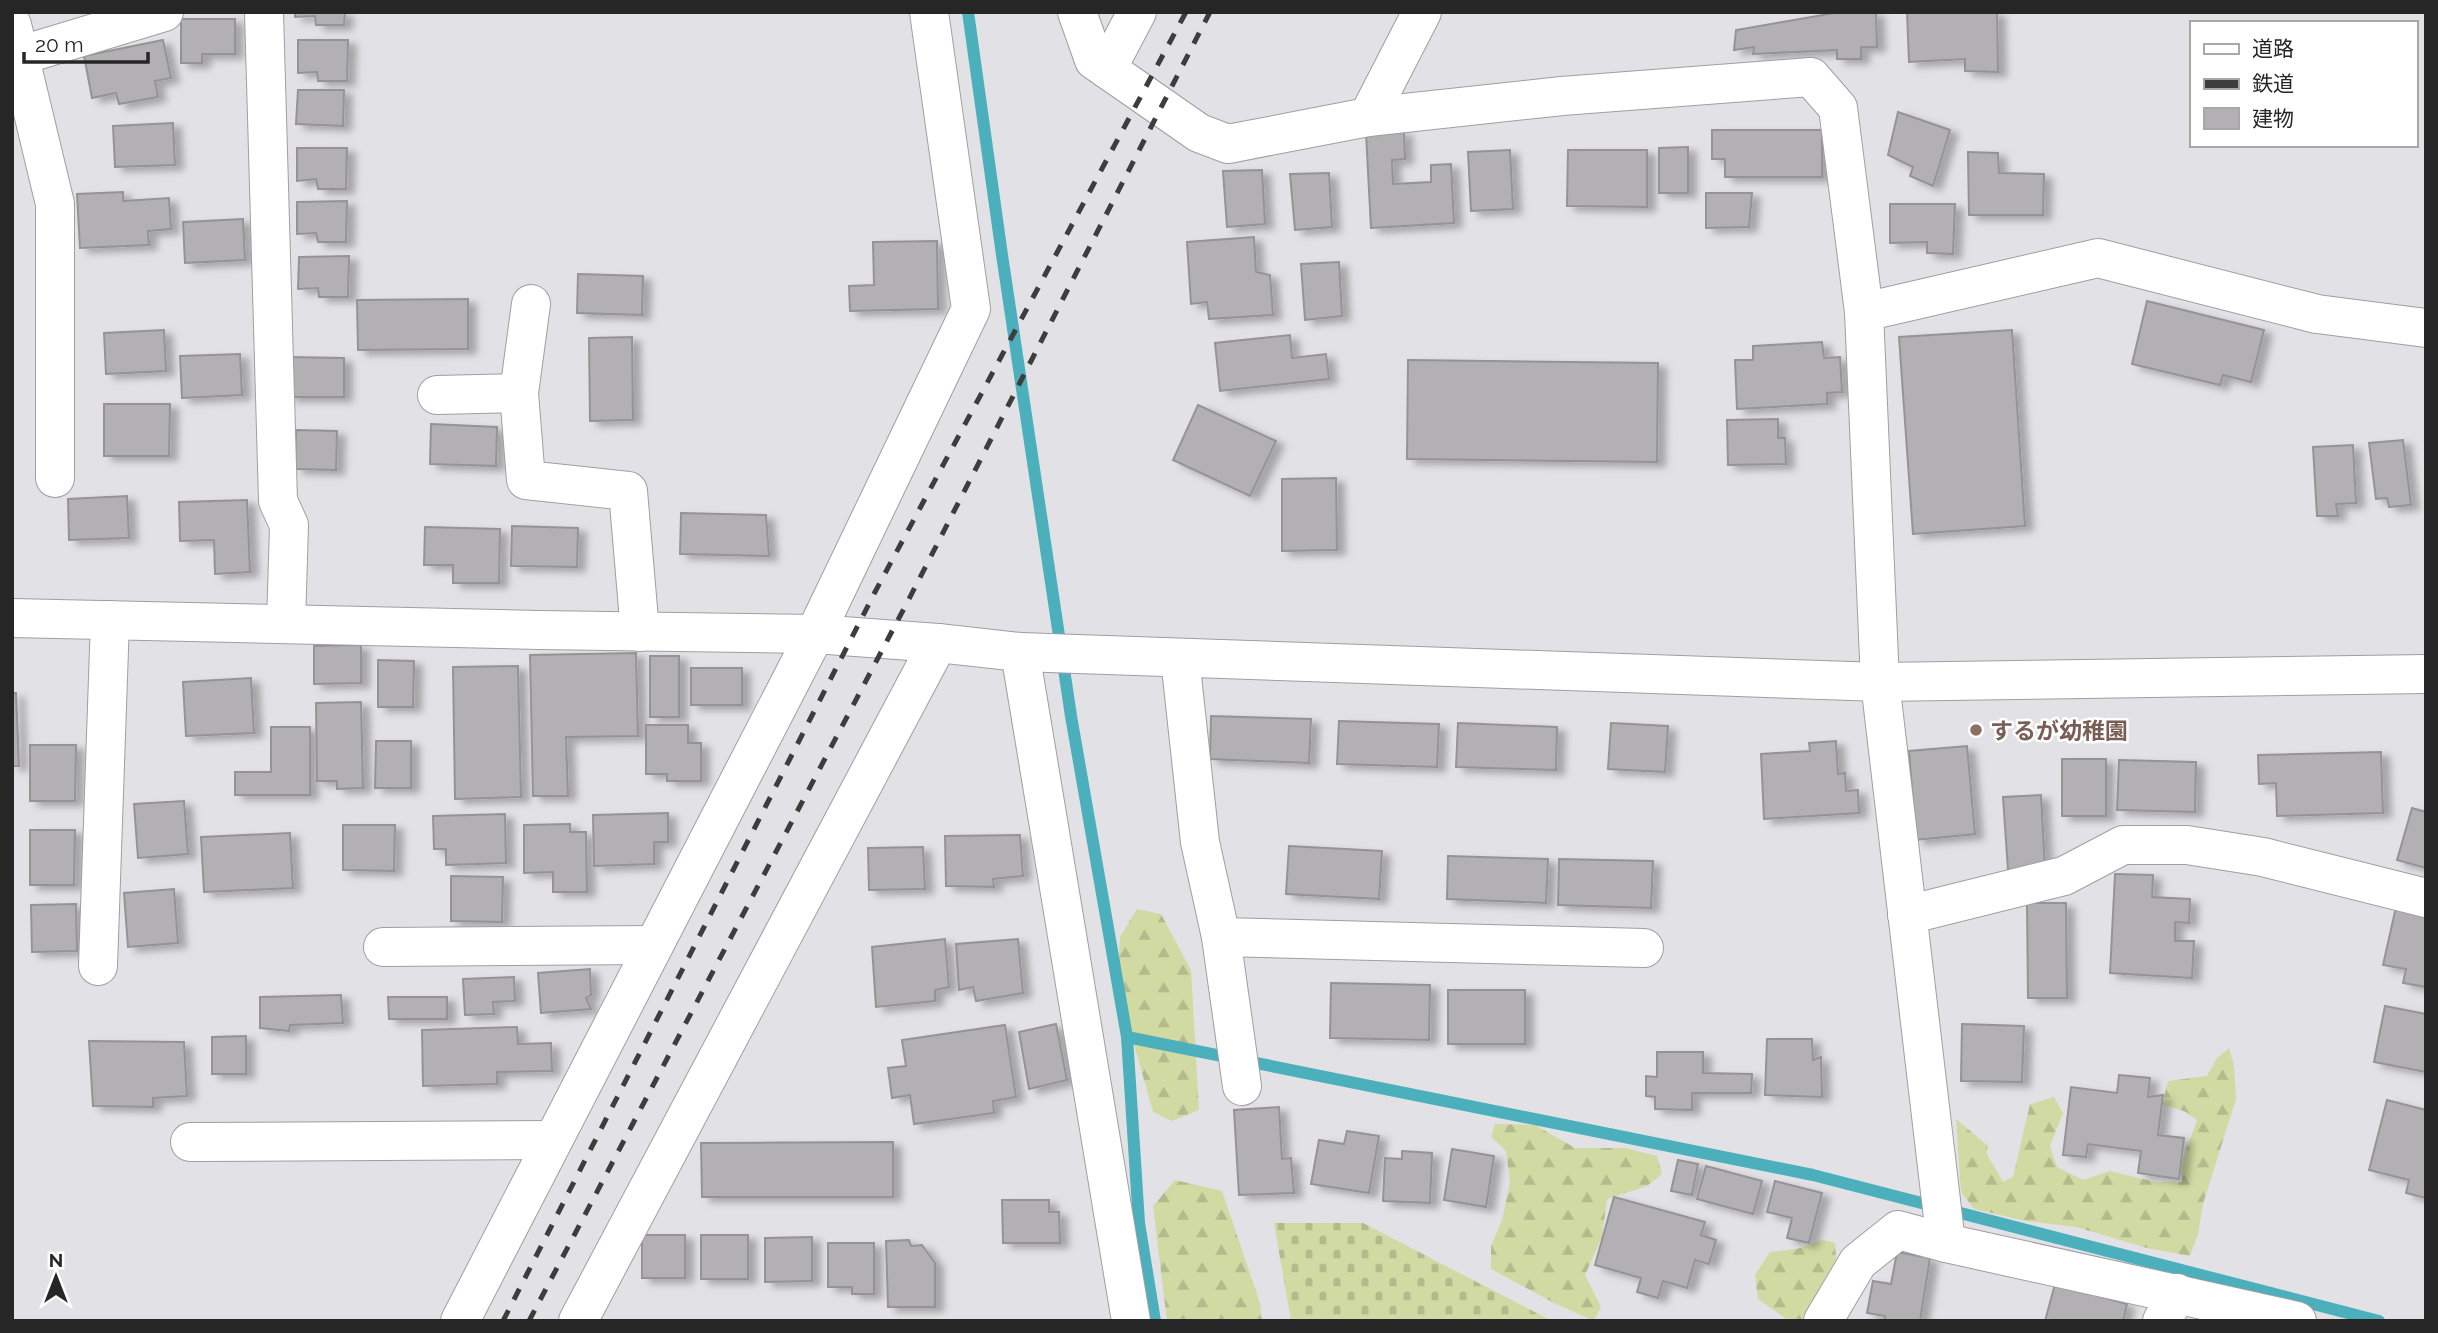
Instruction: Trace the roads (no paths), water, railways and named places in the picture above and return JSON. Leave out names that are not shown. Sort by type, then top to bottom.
[{"type":"street","points":[[55,478],[55,204],[15,47],[164,12]]},
{"type":"street","points":[[264,12],[278,501],[289,525],[286,624]]},
{"type":"street","points":[[460,1321],[815,634],[971,309],[929,12]]},
{"type":"street","points":[[1077,12],[1094,60],[1199,133],[1228,144],[1368,117],[1562,96],[1811,77],[1838,108],[1864,312],[1880,682],[1946,1243]]},
{"type":"street","points":[[1107,69],[1137,12]]},
{"type":"street","points":[[1368,117],[1422,12]]},
{"type":"street","points":[[1864,312],[2098,258],[2317,314],[2426,327]]},
{"type":"street","points":[[531,304],[519,393],[526,480],[628,491],[639,632]]},
{"type":"street","points":[[437,395],[519,393]]},
{"type":"street","points":[[12,618],[815,634],[1020,652],[1880,682],[2426,674]]},
{"type":"street","points":[[98,966],[110,620]]},
{"type":"street","points":[[578,1321],[938,643]]},
{"type":"street","points":[[1020,652],[1131,1321]]},
{"type":"street","points":[[1163,658],[1221,937],[1242,1086]]},
{"type":"street","points":[[1907,915],[2064,876],[2123,845],[2187,845],[2263,857],[2426,898]]},
{"type":"street","points":[[1221,937],[1644,948]]},
{"type":"street","points":[[383,947],[654,945]]},
{"type":"street","points":[[190,1142],[553,1140]]},
{"type":"street","points":[[1823,1321],[1857,1262],[1898,1230],[2169,1307],[2297,1321]]},
{"type":"waterway","points":[[968,12],[1071,716],[1127,1037],[1139,1223],[1155,1321]]},
{"type":"waterway","points":[[1127,1037],[1813,1175],[2379,1321]]},
{"type":"railway","points":[[503,1321],[875,592],[1186,12]]},
{"type":"railway","points":[[529,1321],[909,599],[1210,12]]},
{"type":"place","name":"するが幼稚園","points":[[1976,730]]}]
